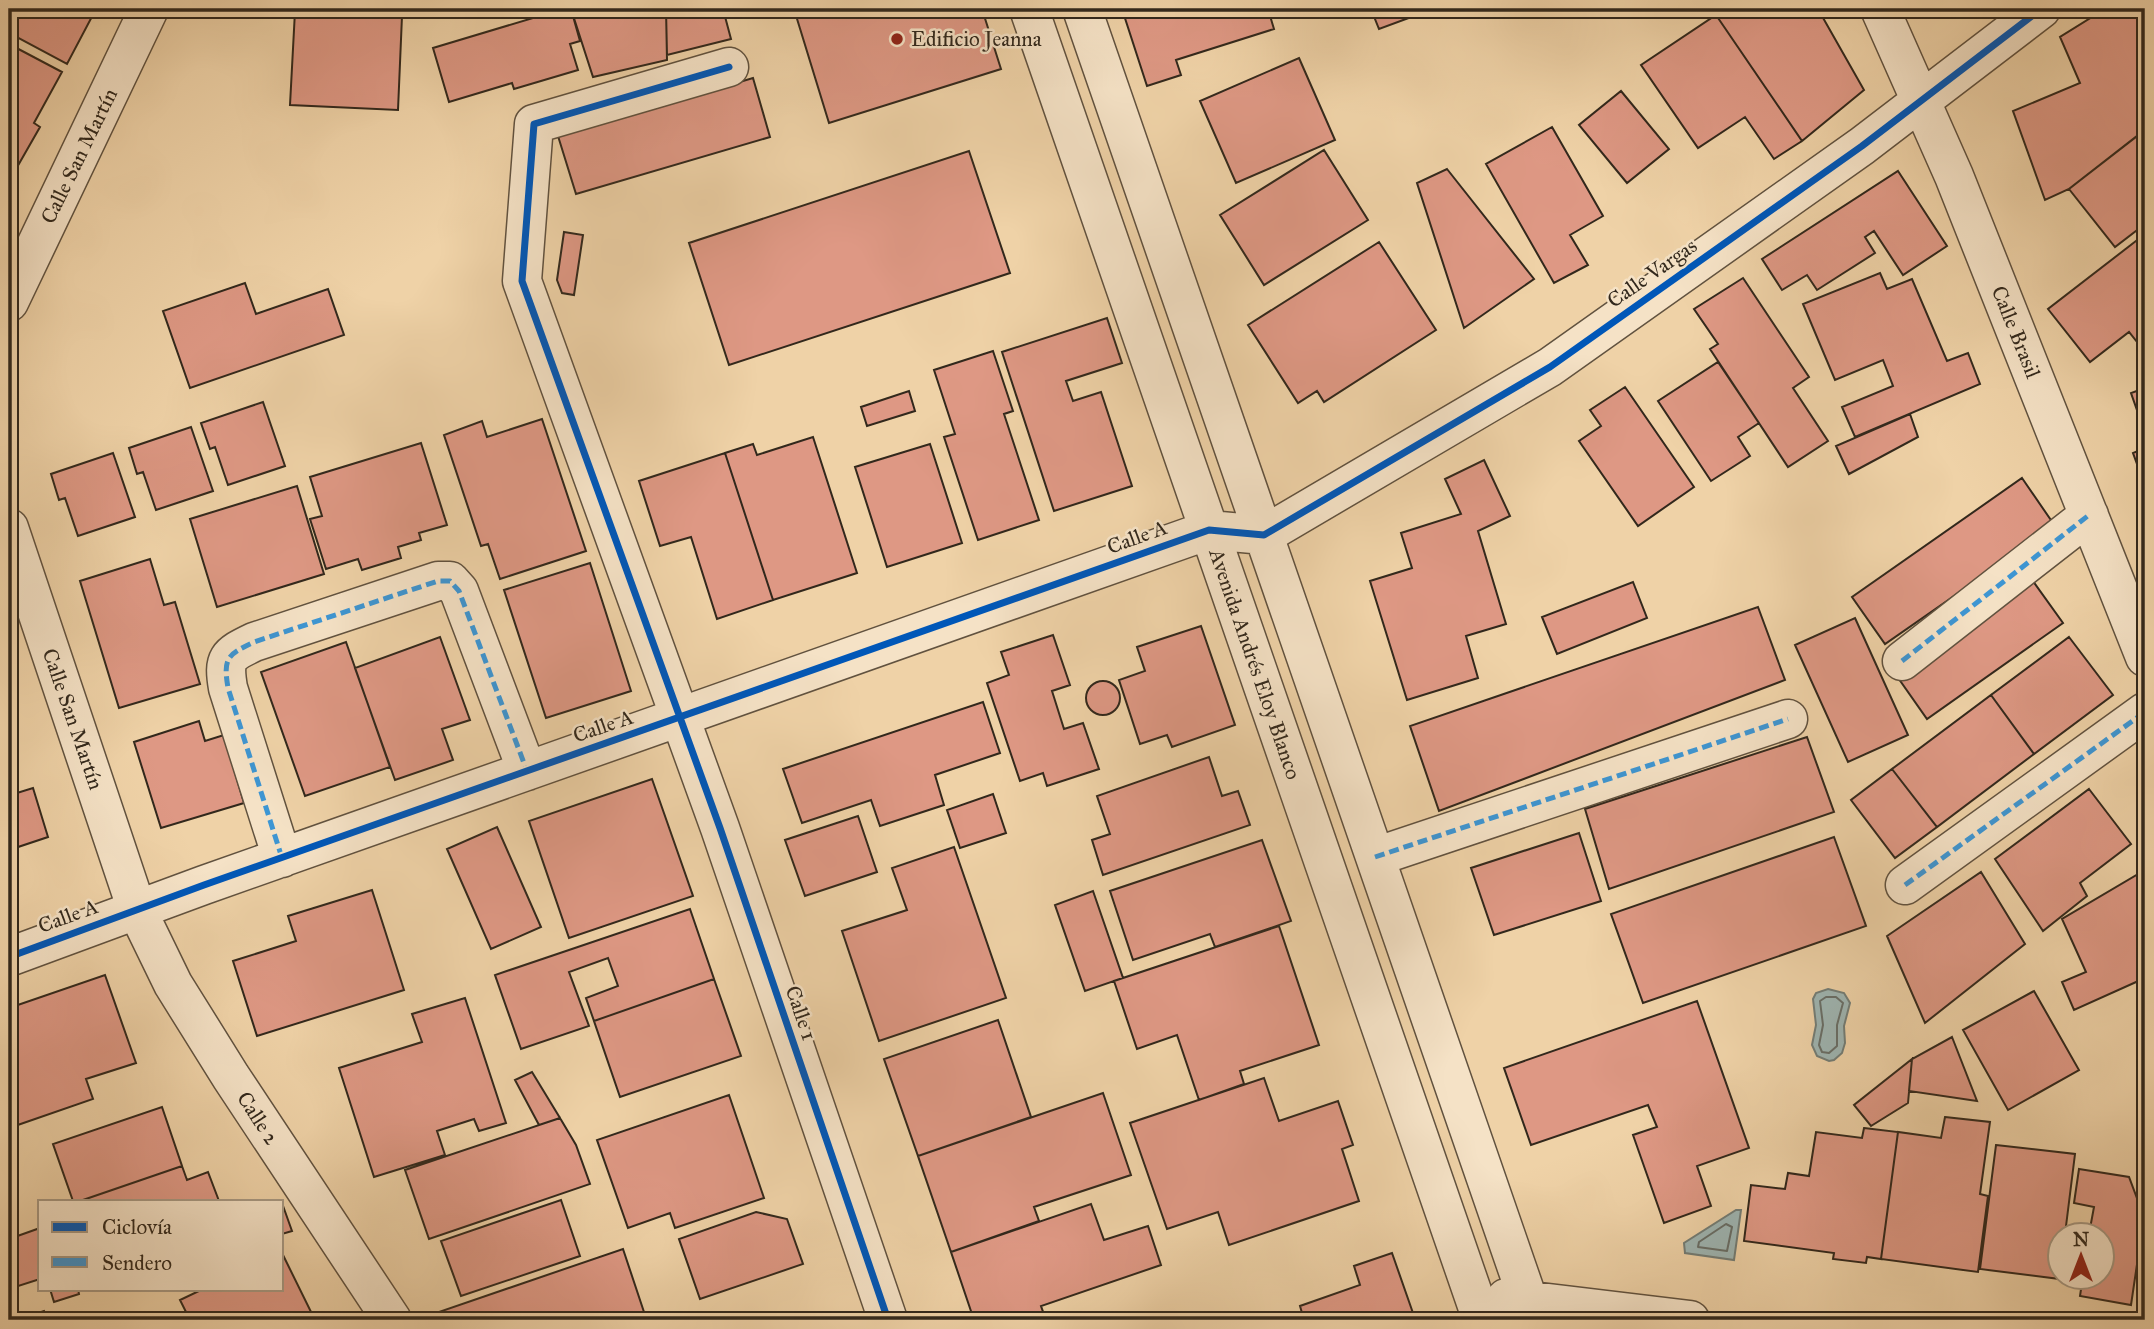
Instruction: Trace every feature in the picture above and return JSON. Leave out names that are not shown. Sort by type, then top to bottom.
[{"type":"street","name":"Calle San Martín","points":[[9,302],[149,9]]},
{"type":"street","name":"Avenida Andrés Eloy Blanco","points":[[1029,9],[1477,1307]]},
{"type":"street","points":[[1082,9],[1532,1310]]},
{"type":"street","name":"Calle Brasil","points":[[1880,9],[1954,176],[2145,657]]},
{"type":"street","name":"Calle Vargas","points":[[1264,535],[1550,367],[1862,146],[2040,9]]},
{"type":"street","name":"Calle 1","points":[[729,67],[534,124],[522,281],[724,841],[888,1320]]},
{"type":"street","points":[[1902,660],[2089,515]]},
{"type":"street","name":"Calle San Martín","points":[[9,528],[137,909]]},
{"type":"street","points":[[1209,530],[1264,535]]},
{"type":"street","name":"Calle A","points":[[9,957],[137,909],[1209,530]]},
{"type":"street","points":[[282,858],[226,675],[228,657],[234,651],[254,642],[438,582],[450,581],[459,591],[527,771]]},
{"type":"street","points":[[1905,885],[2145,712]]},
{"type":"street","points":[[1375,857],[1788,719]]},
{"type":"street","name":"Calle 2","points":[[137,909],[187,1007],[392,1320]]},
{"type":"street","points":[[1477,1307],[1690,1320]]},
{"type":"water","points":[[1828,989],[1844,993],[1850,1003],[1844,1026],[1845,1043],[1842,1053],[1829,1061],[1817,1056],[1812,1045],[1816,1025],[1813,999],[1816,993]]},
{"type":"water","points":[[1736,1210],[1741,1210],[1734,1260],[1685,1253],[1684,1243]]},
{"type":"building","points":[[9,9],[96,9],[67,64],[9,33]]},
{"type":"building","points":[[563,9],[571,9],[580,41],[570,44],[578,70],[514,89],[512,83],[449,102],[433,48]]},
{"type":"building","points":[[571,9],[666,9],[667,60],[593,77]]},
{"type":"building","points":[[666,9],[723,9],[731,39],[667,55]]},
{"type":"building","name":"Edificio Jeanna","points":[[794,9],[982,9],[1001,69],[829,123]]},
{"type":"building","points":[[1122,9],[1268,9],[1274,29],[1176,60],[1181,75],[1147,86]]},
{"type":"building","points":[[1371,9],[1433,9],[1379,29]]},
{"type":"building","points":[[1728,9],[1768,9],[1770,14],[1782,9],[1818,9],[1864,90],[1802,141],[1716,15]]},
{"type":"building","points":[[2105,9],[2145,9],[2145,130],[2069,189],[2045,200],[2013,111],[2080,83],[2060,37]]},
{"type":"building","points":[[295,11],[402,16],[398,110],[290,105]]},
{"type":"building","points":[[1716,15],[1802,141],[1774,159],[1745,117],[1698,148],[1641,65]]},
{"type":"building","points":[[9,44],[62,72],[34,123],[40,127],[12,176],[9,175]]},
{"type":"building","points":[[1299,58],[1335,140],[1236,183],[1200,101]]},
{"type":"building","points":[[753,78],[770,137],[576,194],[558,136]]},
{"type":"building","points":[[1621,91],[1669,149],[1627,183],[1579,125]]},
{"type":"building","points":[[1552,127],[1603,216],[1570,235],[1588,265],[1554,283],[1486,164]]},
{"type":"building","points":[[2142,132],[2145,137],[2145,224],[2115,247],[2069,189]]},
{"type":"building","points":[[1324,150],[1368,220],[1264,285],[1220,215]]},
{"type":"building","points":[[969,151],[1010,273],[729,365],[689,243]]},
{"type":"building","points":[[1447,169],[1534,279],[1464,328],[1417,183]]},
{"type":"building","points":[[1898,171],[1947,246],[1903,275],[1874,231],[1865,237],[1875,253],[1817,290],[1807,275],[1782,290],[1762,259]]},
{"type":"building","points":[[564,232],[583,235],[574,295],[562,293],[557,280]]},
{"type":"building","points":[[2145,234],[2145,352],[2129,332],[2090,362],[2048,309]]},
{"type":"building","points":[[1379,242],[1436,330],[1324,402],[1317,391],[1298,403],[1248,325]]},
{"type":"building","points":[[1880,273],[1887,289],[1912,279],[1947,361],[1968,353],[1980,384],[1855,437],[1842,407],[1893,386],[1883,360],[1835,380],[1803,304]]},
{"type":"building","points":[[1743,278],[1809,377],[1793,388],[1828,441],[1788,467],[1710,349],[1718,344],[1694,309]]},
{"type":"building","points":[[245,283],[256,314],[328,289],[344,335],[190,388],[163,311]]},
{"type":"building","points":[[1107,318],[1122,363],[1066,381],[1073,401],[1101,392],[1132,486],[1054,511],[1002,352]]},
{"type":"building","points":[[993,351],[1013,411],[1004,414],[1039,520],[978,540],[944,437],[955,434],[934,370]]},
{"type":"building","points":[[1718,362],[1759,423],[1738,437],[1750,456],[1711,481],[1658,401]]},
{"type":"building","points":[[1625,387],[1694,487],[1638,526],[1579,441],[1601,426],[1590,410]]},
{"type":"building","points":[[2145,388],[2145,433],[2131,393]]},
{"type":"building","points":[[909,391],[915,411],[867,426],[861,407]]},
{"type":"building","points":[[263,402],[285,466],[228,485],[215,447],[210,449],[201,423]]},
{"type":"building","points":[[1910,414],[1918,437],[1849,474],[1836,446]]},
{"type":"building","points":[[542,419],[586,551],[500,579],[488,544],[481,546],[444,435],[482,421],[487,437]]},
{"type":"building","points":[[191,427],[213,491],[156,510],[143,472],[137,474],[129,448]]},
{"type":"building","points":[[813,437],[857,573],[773,600],[725,453],[753,444],[757,455]]},
{"type":"building","points":[[421,443],[447,525],[419,533],[421,540],[398,547],[401,558],[362,570],[358,559],[326,569],[310,519],[322,516],[310,477]]},
{"type":"building","points":[[930,444],[962,543],[887,567],[855,467]]},
{"type":"building","points":[[2145,448],[2145,486],[2133,453]]},
{"type":"building","points":[[113,453],[135,517],[78,536],[65,498],[59,500],[51,474]]},
{"type":"building","points":[[725,453],[773,600],[717,619],[691,537],[660,546],[639,481]]},
{"type":"building","points":[[1484,460],[1510,516],[1478,531],[1506,624],[1466,636],[1478,678],[1407,700],[1370,581],[1412,568],[1401,533],[1461,514],[1445,479]]},
{"type":"building","points":[[2022,478],[2055,526],[1885,644],[1852,597]]},
{"type":"building","points":[[297,486],[324,574],[217,607],[190,519]]},
{"type":"building","points":[[150,559],[164,605],[175,602],[200,684],[119,708],[80,581]]},
{"type":"building","points":[[590,563],[631,691],[546,718],[504,590]]},
{"type":"building","points":[[2030,577],[2063,623],[1927,719],[1894,672]]},
{"type":"building","points":[[1633,582],[1647,618],[1557,654],[1542,617]]},
{"type":"building","points":[[1758,607],[1785,680],[1439,811],[1410,726]]},
{"type":"building","points":[[1855,618],[1908,735],[1848,762],[1795,645]]},
{"type":"building","points":[[1201,626],[1235,725],[1172,747],[1167,735],[1140,744],[1119,680],[1145,671],[1137,647]]},
{"type":"building","points":[[1053,635],[1070,685],[1052,691],[1064,729],[1083,723],[1099,769],[1047,786],[1043,773],[1020,781],[987,683],[1009,675],[1001,652]]},
{"type":"building","points":[[440,637],[470,720],[442,729],[453,760],[395,780],[355,668]]},
{"type":"building","points":[[2069,637],[2113,695],[2034,754],[1991,695]]},
{"type":"building","points":[[346,642],[390,767],[305,796],[261,672]]},
{"type":"building","points":[[1103,681],[1115,686],[1120,698],[1115,710],[1103,715],[1091,710],[1086,698],[1091,686]]},
{"type":"building","points":[[1991,695],[2034,754],[1937,827],[1892,769]]},
{"type":"building","points":[[983,702],[1000,753],[935,775],[944,805],[880,826],[871,800],[802,823],[783,769]]},
{"type":"building","points":[[199,721],[205,741],[224,735],[244,803],[161,828],[134,742]]},
{"type":"building","points":[[1807,737],[1834,812],[1609,889],[1585,809]]},
{"type":"building","points":[[1209,757],[1222,796],[1238,791],[1250,825],[1103,875],[1092,840],[1110,834],[1097,796]]},
{"type":"building","points":[[9,767],[17,793],[33,788],[48,837],[9,850]]},
{"type":"building","points":[[1892,769],[1937,827],[1895,858],[1851,800]]},
{"type":"building","points":[[652,779],[693,896],[569,938],[529,821]]},
{"type":"building","points":[[2089,789],[2131,844],[2080,883],[2087,896],[2043,931],[1995,859]]},
{"type":"building","points":[[993,794],[1006,833],[960,848],[947,810]]},
{"type":"building","points":[[858,816],[877,872],[805,896],[785,840]]},
{"type":"building","points":[[497,827],[541,927],[491,949],[447,849]]},
{"type":"building","points":[[1579,833],[1601,901],[1494,935],[1471,868]]},
{"type":"building","points":[[1834,837],[1866,926],[1643,1003],[1611,914]]},
{"type":"building","points":[[1262,840],[1291,921],[1215,947],[1210,934],[1133,960],[1110,891]]},
{"type":"building","points":[[954,847],[1006,998],[879,1041],[842,931],[907,910],[892,868]]},
{"type":"building","points":[[2145,870],[2145,978],[2074,1010],[2062,982],[2086,972],[2062,919]]},
{"type":"building","points":[[1981,872],[2025,944],[1925,1023],[1887,936]]},
{"type":"building","points":[[372,890],[404,990],[257,1036],[233,961],[296,941],[288,916]]},
{"type":"building","points":[[1093,891],[1123,978],[1085,991],[1055,905]]},
{"type":"building","points":[[690,909],[714,979],[594,1021],[586,998],[618,986],[608,958],[569,972],[589,1026],[521,1049],[495,975]]},
{"type":"building","points":[[1279,926],[1319,1045],[1240,1071],[1244,1084],[1199,1100],[1177,1035],[1137,1049],[1114,981]]},
{"type":"building","points":[[105,975],[136,1063],[86,1079],[93,1099],[9,1128],[9,1008]]},
{"type":"building","points":[[714,979],[741,1056],[620,1097],[594,1021]]},
{"type":"building","points":[[2034,991],[2079,1070],[2008,1110],[1963,1030]]},
{"type":"building","points":[[465,998],[506,1123],[479,1131],[474,1119],[437,1131],[445,1155],[374,1177],[339,1068],[422,1042],[412,1014]]},
{"type":"building","points":[[1697,1001],[1749,1148],[1697,1166],[1711,1206],[1664,1223],[1633,1135],[1657,1127],[1648,1105],[1531,1145],[1504,1068]]},
{"type":"building","points":[[998,1020],[1031,1117],[918,1156],[884,1059]]},
{"type":"building","points":[[1952,1037],[1977,1101],[1909,1091],[1912,1059]]},
{"type":"building","points":[[1912,1059],[1908,1103],[1871,1126],[1854,1105]]},
{"type":"building","points":[[532,1072],[560,1118],[539,1125],[515,1080]]},
{"type":"building","points":[[1264,1078],[1279,1121],[1338,1101],[1353,1145],[1342,1149],[1359,1201],[1229,1245],[1218,1212],[1167,1229],[1130,1123]]},
{"type":"building","points":[[1103,1093],[1131,1175],[1034,1207],[1039,1221],[951,1252],[918,1156]]},
{"type":"building","points":[[729,1095],[764,1198],[675,1228],[670,1213],[628,1228],[597,1140]]},
{"type":"building","points":[[162,1107],[182,1166],[83,1200],[73,1200],[53,1144]]},
{"type":"building","points":[[1945,1117],[1990,1122],[1980,1194],[1988,1196],[1978,1272],[1881,1259],[1898,1132],[1941,1138]]},
{"type":"building","points":[[560,1118],[576,1145],[590,1184],[429,1239],[405,1170]]},
{"type":"building","points":[[1864,1128],[1898,1132],[1881,1259],[1867,1257],[1866,1263],[1833,1259],[1834,1253],[1744,1241],[1751,1185],[1785,1189],[1788,1173],[1809,1176],[1816,1132],[1862,1138]]},
{"type":"building","points":[[1996,1145],[2075,1154],[2067,1220],[2046,1220],[2046,1277],[1980,1269]]},
{"type":"building","points":[[182,1166],[187,1180],[208,1172],[219,1200],[83,1200]]},
{"type":"building","points":[[2079,1169],[2129,1177],[2144,1217],[2131,1305],[2080,1296],[2081,1290],[2116,1290],[2116,1220],[2092,1220],[2094,1207],[2074,1203]]},
{"type":"building","points":[[561,1200],[580,1256],[461,1296],[441,1241]]},
{"type":"building","points":[[1091,1204],[1104,1240],[1148,1226],[1161,1265],[1041,1306],[1046,1320],[974,1320],[951,1252]]},
{"type":"building","points":[[284,1209],[292,1231],[284,1233]]},
{"type":"building","points":[[756,1212],[787,1219],[803,1264],[700,1299],[679,1239]]},
{"type":"building","points":[[38,1229],[38,1280],[9,1289],[9,1239]]},
{"type":"building","points":[[623,1249],[645,1315],[629,1320],[432,1320],[430,1315]]},
{"type":"building","points":[[1392,1253],[1413,1313],[1392,1320],[1304,1320],[1300,1306],[1360,1285],[1354,1266]]},
{"type":"building","points":[[284,1257],[315,1320],[190,1320],[180,1300],[201,1290],[284,1290]]},
{"type":"building","points":[[50,1290],[78,1290],[79,1294],[54,1302]]},
{"type":"building","points":[[44,1311],[48,1320],[18,1320]]},
{"type":"marked path","points":[[1902,661],[2089,515]]},
{"type":"marked path","points":[[282,858],[228,688],[226,670],[229,659],[238,650],[254,642],[438,581],[450,581],[459,591],[527,771]]},
{"type":"marked path","points":[[1905,885],[2145,712]]},
{"type":"marked path","points":[[1375,857],[1788,719]]},
{"type":"cycle path","points":[[9,957],[204,885],[1209,530],[1264,535],[1550,367],[1862,146],[2041,9]]},
{"type":"cycle path","points":[[729,67],[534,124],[522,281],[720,828],[888,1320]]},
{"type":"place","name":"Edificio Jeanna","points":[[897,39]]}]
